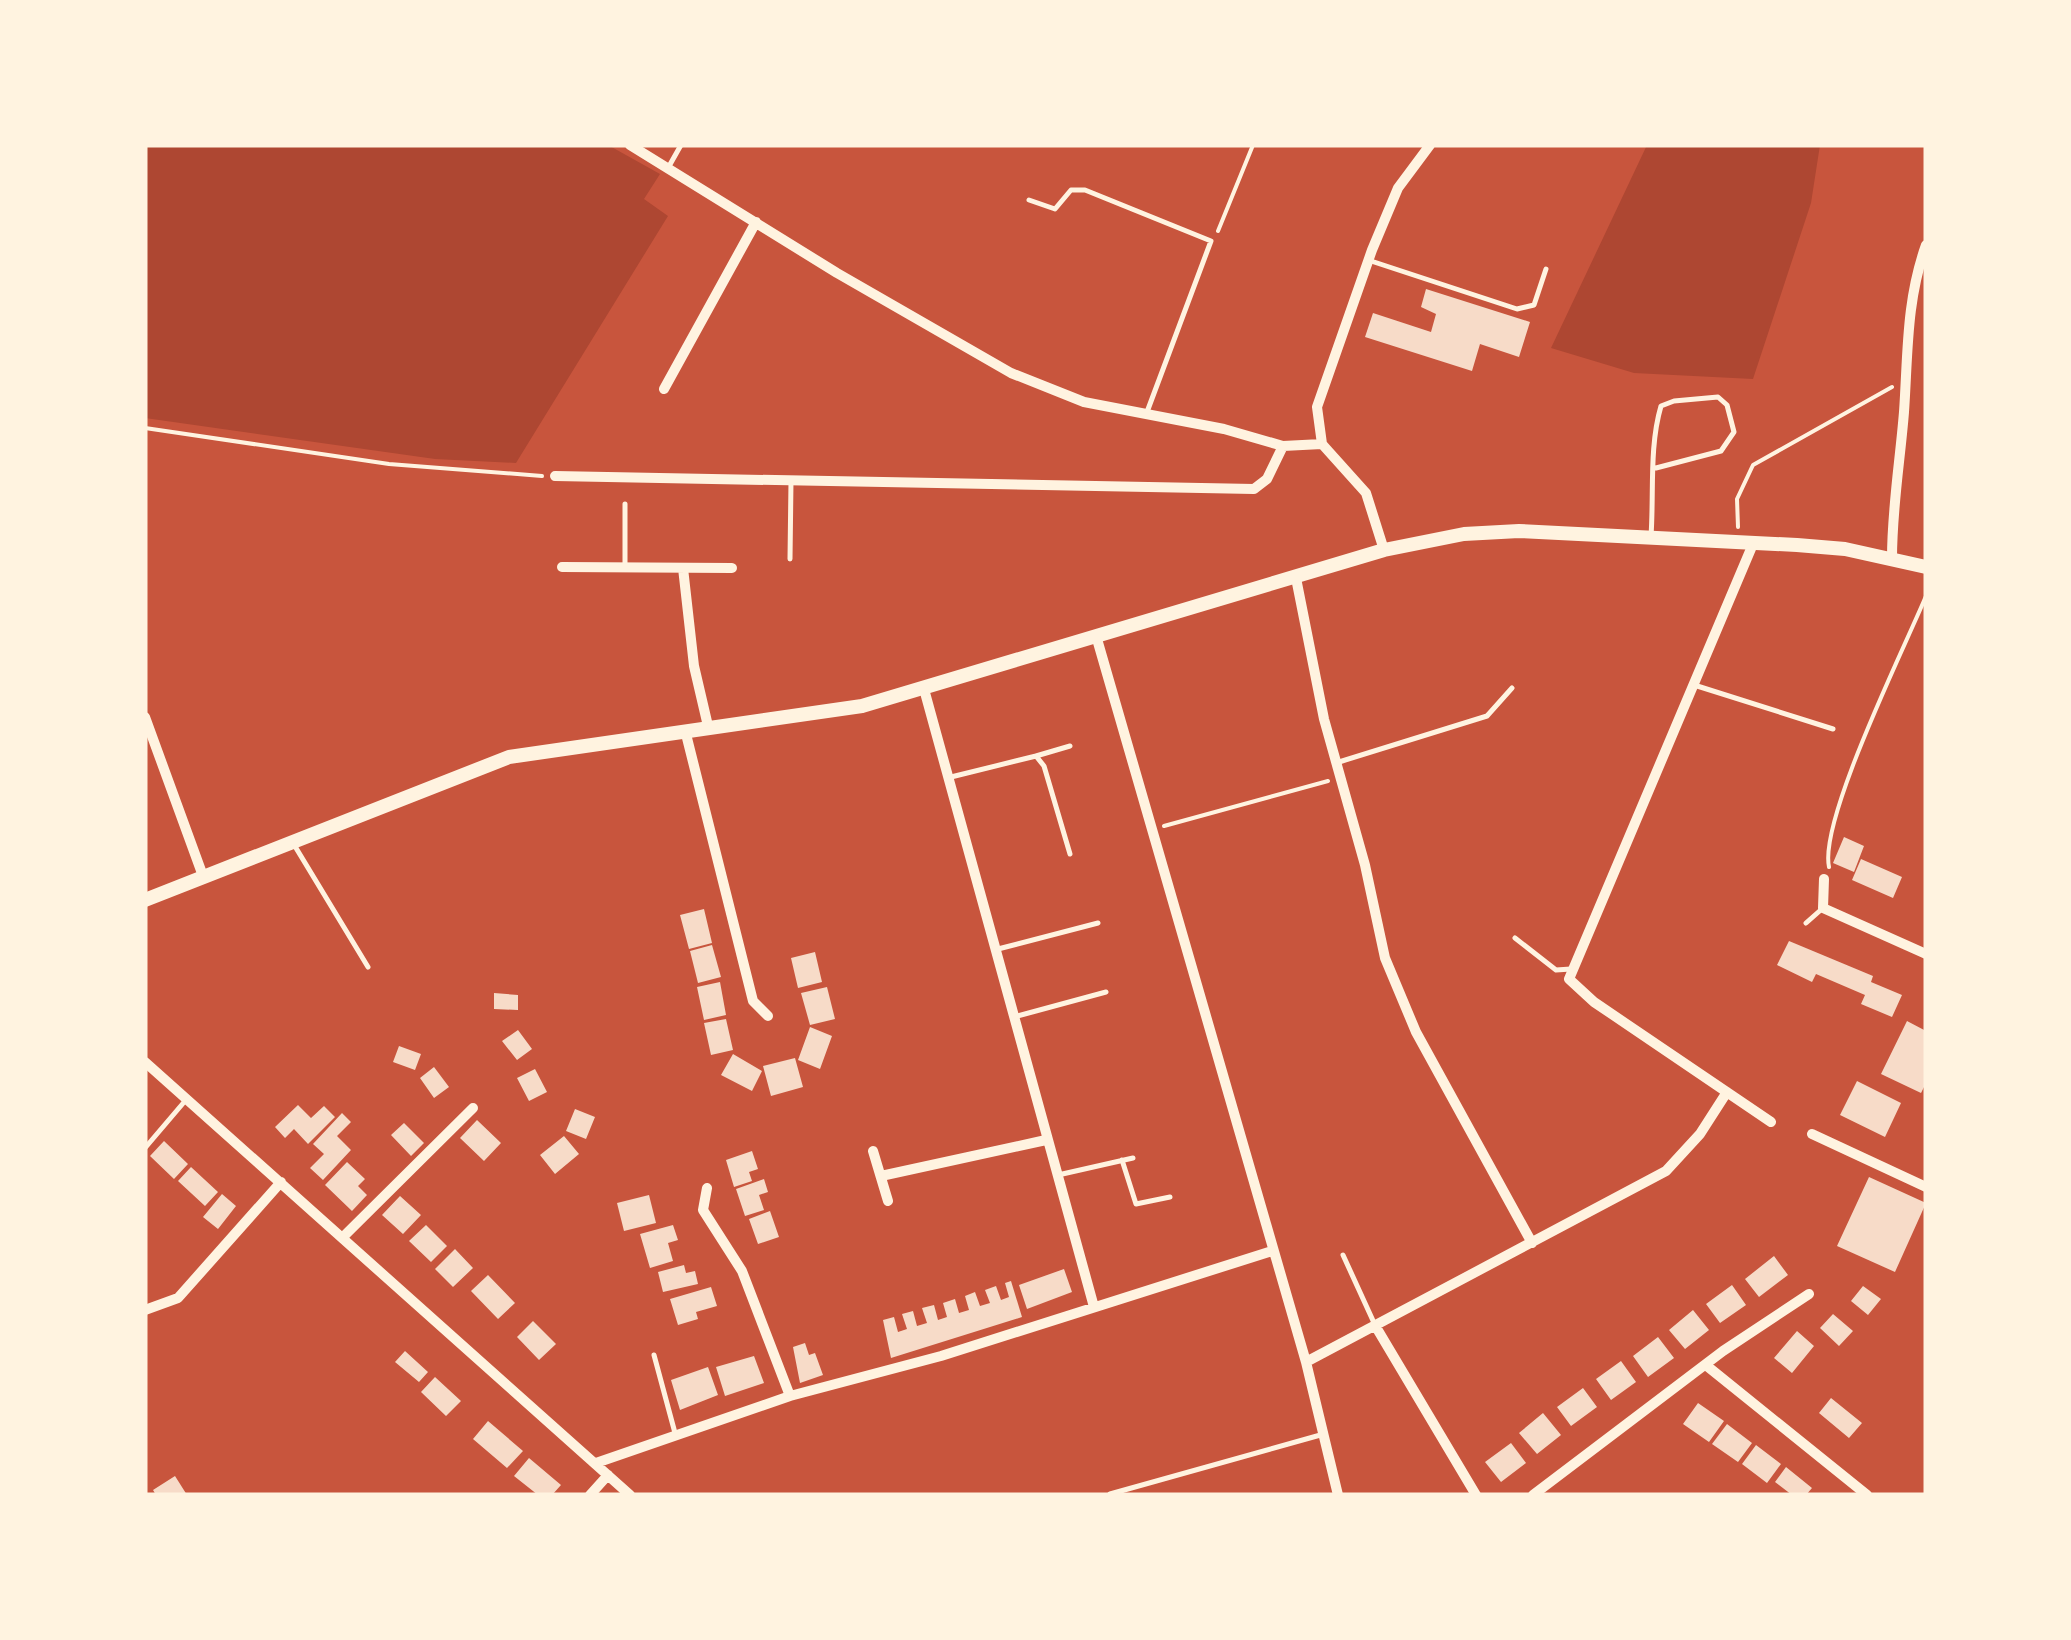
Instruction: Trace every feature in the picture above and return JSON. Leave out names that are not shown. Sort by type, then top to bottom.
[{"type":"street","points":[[630,145],[1011,373],[1084,402],[1224,429],[1282,446],[1322,444]]},
{"type":"street","points":[[1384,550],[1366,493],[1322,444],[1317,407],[1368,260],[1398,188],[1430,145]]},
{"type":"street","points":[[664,389],[756,222]]},
{"type":"street","points":[[1892,558],[1892,496],[1914,276],[1926,245]]},
{"type":"street","points":[[556,476],[1254,490],[1267,479],[1282,446]]},
{"type":"street","points":[[145,900],[509,757],[862,706],[1384,550],[1464,534],[1520,531],[1845,549],[1926,567]]},
{"type":"street","points":[[1746,544],[1694,685],[1569,979],[1594,1002],[1771,1122]]},
{"type":"street","points":[[562,567],[732,568]]},
{"type":"street","points":[[684,568],[694,666],[708,726]]},
{"type":"street","points":[[1296,578],[1336,763],[1385,958],[1416,1032],[1532,1243]]},
{"type":"street","points":[[1097,638],[1149,829],[1306,1362],[1338,1495]]},
{"type":"street","points":[[924,690],[1094,1307]]},
{"type":"street","points":[[145,716],[203,876]]},
{"type":"street","points":[[685,730],[754,1001],[768,1016]]},
{"type":"street","points":[[1824,880],[1822,908],[1926,954]]},
{"type":"street","points":[[145,1062],[630,1495]]},
{"type":"street","points":[[1306,1362],[1666,1171],[1700,1134],[1727,1092]]},
{"type":"street","points":[[342,1238],[473,1108]]},
{"type":"street","points":[[1812,1134],[1926,1187]]},
{"type":"street","points":[[881,1176],[1046,1140]]},
{"type":"street","points":[[874,1151],[888,1201]]},
{"type":"street","points":[[145,1310],[178,1298],[281,1182]]},
{"type":"street","points":[[707,1188],[702,1210],[742,1271],[790,1396]]},
{"type":"street","points":[[596,1463],[790,1396],[942,1356],[1272,1251]]},
{"type":"street","points":[[1533,1495],[1809,1294]]},
{"type":"street","points":[[1376,1327],[1476,1495]]},
{"type":"street","points":[[1706,1366],[1866,1495]]},
{"type":"street","points":[[590,1495],[608,1475]]},
{"type":"lane","points":[[668,168],[681,145]]},
{"type":"lane","points":[[1029,200],[1055,209],[1071,190],[1085,190],[1201,233],[1213,245],[1146,415]]},
{"type":"lane","points":[[1368,260],[1517,308],[1534,304],[1546,269]]},
{"type":"lane","points":[[1650,540],[1656,468],[1652,436],[1661,406],[1718,397],[1728,405],[1734,432],[1721,451],[1656,468]]},
{"type":"lane","points":[[790,481],[790,559]]},
{"type":"lane","points":[[625,504],[625,569]]},
{"type":"lane","points":[[1694,685],[1833,729]]},
{"type":"lane","points":[[1336,763],[1487,716],[1512,688]]},
{"type":"lane","points":[[948,778],[1070,746]]},
{"type":"lane","points":[[1036,756],[1044,766],[1070,854]]},
{"type":"lane","points":[[291,840],[368,967]]},
{"type":"lane","points":[[1806,923],[1822,908]]},
{"type":"lane","points":[[995,950],[1098,923]]},
{"type":"lane","points":[[1516,938],[1556,970],[1574,968]]},
{"type":"lane","points":[[1014,1017],[1106,992]]},
{"type":"lane","points":[[145,1148],[187,1098]]},
{"type":"lane","points":[[1056,1176],[1133,1158]]},
{"type":"lane","points":[[1122,1160],[1136,1204],[1170,1197]]},
{"type":"lane","points":[[1343,1255],[1376,1327]]},
{"type":"lane","points":[[654,1354],[676,1436]]},
{"type":"lane","points":[[1110,1494],[1324,1434]]},
{"type":"path","points":[[1213,245],[1254,145]]},
{"type":"path","points":[[1746,544],[1737,499],[1753,465],[1905,379]]},
{"type":"path","points":[[145,428],[389,464],[556,476]]},
{"type":"path","points":[[1824,880],[1830,872],[1825,848],[1839,806],[1926,596]]},
{"type":"path","points":[[1149,829],[1208,817],[1340,778]]},
{"type":"shaded area","points":[[145,145],[608,145],[660,174],[644,199],[668,216],[516,463],[435,459],[145,418]]},
{"type":"shaded area","points":[[1647,145],[1820,145],[1811,203],[1753,379],[1634,373],[1551,348]]},
{"type":"building","points":[[1426,289],[1530,322],[1519,357],[1480,344],[1472,371],[1365,337],[1373,313],[1431,332],[1436,314],[1421,307]]},
{"type":"building","points":[[1844,837],[1864,846],[1854,872],[1833,863]]},
{"type":"building","points":[[1861,859],[1902,877],[1893,898],[1852,880]]},
{"type":"building","points":[[704,909],[712,943],[689,949],[680,915]]},
{"type":"building","points":[[1789,941],[1873,976],[1871,982],[1902,995],[1892,1017],[1861,1004],[1865,995],[1816,974],[1812,982],[1777,965]]},
{"type":"building","points":[[712,945],[721,977],[698,983],[690,951]]},
{"type":"building","points":[[815,952],[822,982],[798,988],[791,958]]},
{"type":"building","points":[[720,982],[726,1015],[704,1020],[697,987]]},
{"type":"building","points":[[827,987],[835,1019],[810,1025],[801,993]]},
{"type":"building","points":[[494,993],[518,995],[518,1010],[494,1009]]},
{"type":"building","points":[[726,1019],[733,1050],[711,1055],[704,1023]]},
{"type":"building","points":[[1907,1021],[1926,1031],[1926,1083],[1921,1093],[1881,1074]]},
{"type":"building","points":[[810,1027],[832,1036],[820,1069],[798,1060]]},
{"type":"building","points":[[518,1030],[532,1049],[517,1060],[502,1041]]},
{"type":"building","points":[[399,1046],[421,1054],[415,1070],[393,1062]]},
{"type":"building","points":[[733,1054],[762,1071],[752,1091],[721,1075]]},
{"type":"building","points":[[795,1058],[803,1087],[771,1096],[763,1066]]},
{"type":"building","points":[[434,1067],[449,1087],[434,1098],[420,1078]]},
{"type":"building","points":[[535,1069],[547,1092],[529,1101],[517,1078]]},
{"type":"building","points":[[1857,1081],[1901,1103],[1885,1137],[1840,1115]]},
{"type":"building","points":[[298,1105],[311,1118],[324,1106],[335,1117],[308,1144],[294,1129],[285,1138],[275,1127]]},
{"type":"building","points":[[575,1109],[595,1117],[586,1139],[566,1131]]},
{"type":"building","points":[[342,1113],[351,1122],[337,1136],[351,1150],[323,1180],[310,1168],[324,1154],[313,1144]]},
{"type":"building","points":[[477,1120],[501,1143],[484,1161],[460,1138]]},
{"type":"building","points":[[404,1123],[424,1143],[411,1156],[391,1135]]},
{"type":"building","points":[[564,1136],[579,1154],[555,1174],[540,1155]]},
{"type":"building","points":[[164,1141],[188,1164],[174,1179],[150,1156]]},
{"type":"building","points":[[752,1151],[758,1169],[749,1172],[752,1181],[734,1187],[726,1160]]},
{"type":"building","points":[[347,1162],[365,1179],[358,1186],[367,1195],[352,1211],[325,1185]]},
{"type":"building","points":[[191,1167],[218,1192],[205,1206],[178,1181]]},
{"type":"building","points":[[1869,1177],[1926,1203],[1895,1272],[1837,1246]]},
{"type":"building","points":[[764,1179],[768,1192],[759,1195],[764,1210],[745,1216],[736,1189]]},
{"type":"building","points":[[222,1194],[236,1206],[218,1229],[203,1217]]},
{"type":"building","points":[[649,1195],[656,1223],[624,1231],[617,1203]]},
{"type":"building","points":[[400,1196],[421,1215],[403,1234],[382,1215]]},
{"type":"building","points":[[770,1211],[779,1237],[758,1244],[749,1219]]},
{"type":"building","points":[[426,1225],[447,1246],[431,1262],[409,1241]]},
{"type":"building","points":[[673,1225],[678,1240],[668,1243],[673,1261],[650,1268],[640,1234]]},
{"type":"building","points":[[455,1249],[473,1268],[453,1287],[435,1269]]},
{"type":"building","points":[[1774,1256],[1788,1275],[1759,1297],[1745,1279]]},
{"type":"building","points":[[684,1265],[686,1273],[695,1271],[698,1284],[663,1292],[658,1272]]},
{"type":"building","points":[[1064,1269],[1072,1292],[1027,1309],[1019,1285]]},
{"type":"building","points":[[488,1275],[515,1303],[498,1319],[471,1291]]},
{"type":"building","points":[[1011,1281],[1022,1317],[891,1358],[883,1320],[894,1317],[898,1332],[907,1329],[902,1314],[913,1311],[917,1326],[927,1323],[922,1308],[934,1305],[938,1320],[947,1317],[943,1303],[955,1299],[959,1313],[969,1310],[965,1296],[975,1292],[980,1306],[990,1303],[985,1290],[996,1286],[1001,1300],[1009,1297],[1005,1283]]},
{"type":"building","points":[[1732,1285],[1746,1305],[1720,1323],[1706,1304]]},
{"type":"building","points":[[1863,1286],[1881,1299],[1868,1315],[1851,1301]]},
{"type":"building","points":[[711,1287],[717,1306],[696,1312],[698,1319],[678,1325],[670,1299]]},
{"type":"building","points":[[1693,1310],[1709,1330],[1685,1349],[1669,1330]]},
{"type":"building","points":[[1833,1314],[1853,1331],[1839,1346],[1820,1328]]},
{"type":"building","points":[[533,1321],[556,1344],[539,1360],[517,1337]]},
{"type":"building","points":[[1797,1331],[1814,1346],[1792,1373],[1774,1358]]},
{"type":"building","points":[[1658,1337],[1674,1358],[1648,1377],[1633,1356]]},
{"type":"building","points":[[805,1343],[809,1355],[815,1353],[823,1375],[800,1383],[793,1347]]},
{"type":"building","points":[[405,1351],[428,1372],[419,1382],[395,1362]]},
{"type":"building","points":[[754,1356],[764,1383],[725,1396],[716,1367]]},
{"type":"building","points":[[1621,1361],[1636,1382],[1611,1400],[1596,1379]]},
{"type":"building","points":[[708,1367],[718,1395],[680,1410],[671,1380]]},
{"type":"building","points":[[435,1377],[461,1401],[446,1416],[421,1392]]},
{"type":"building","points":[[1583,1388],[1597,1407],[1571,1426],[1557,1407]]},
{"type":"building","points":[[1831,1398],[1862,1423],[1849,1438],[1819,1413]]},
{"type":"building","points":[[1698,1403],[1724,1421],[1709,1442],[1683,1424]]},
{"type":"building","points":[[1543,1413],[1561,1435],[1537,1454],[1519,1433]]},
{"type":"building","points":[[488,1421],[523,1451],[507,1468],[473,1439]]},
{"type":"building","points":[[1727,1424],[1752,1443],[1738,1462],[1712,1444]]},
{"type":"building","points":[[1511,1443],[1526,1463],[1501,1482],[1485,1462]]},
{"type":"building","points":[[1756,1445],[1781,1464],[1767,1483],[1742,1464]]},
{"type":"building","points":[[529,1458],[561,1485],[552,1495],[538,1495],[514,1476]]},
{"type":"building","points":[[1786,1467],[1812,1488],[1806,1495],[1792,1495],[1775,1482]]},
{"type":"building","points":[[175,1476],[187,1495],[156,1495],[153,1490]]}]
